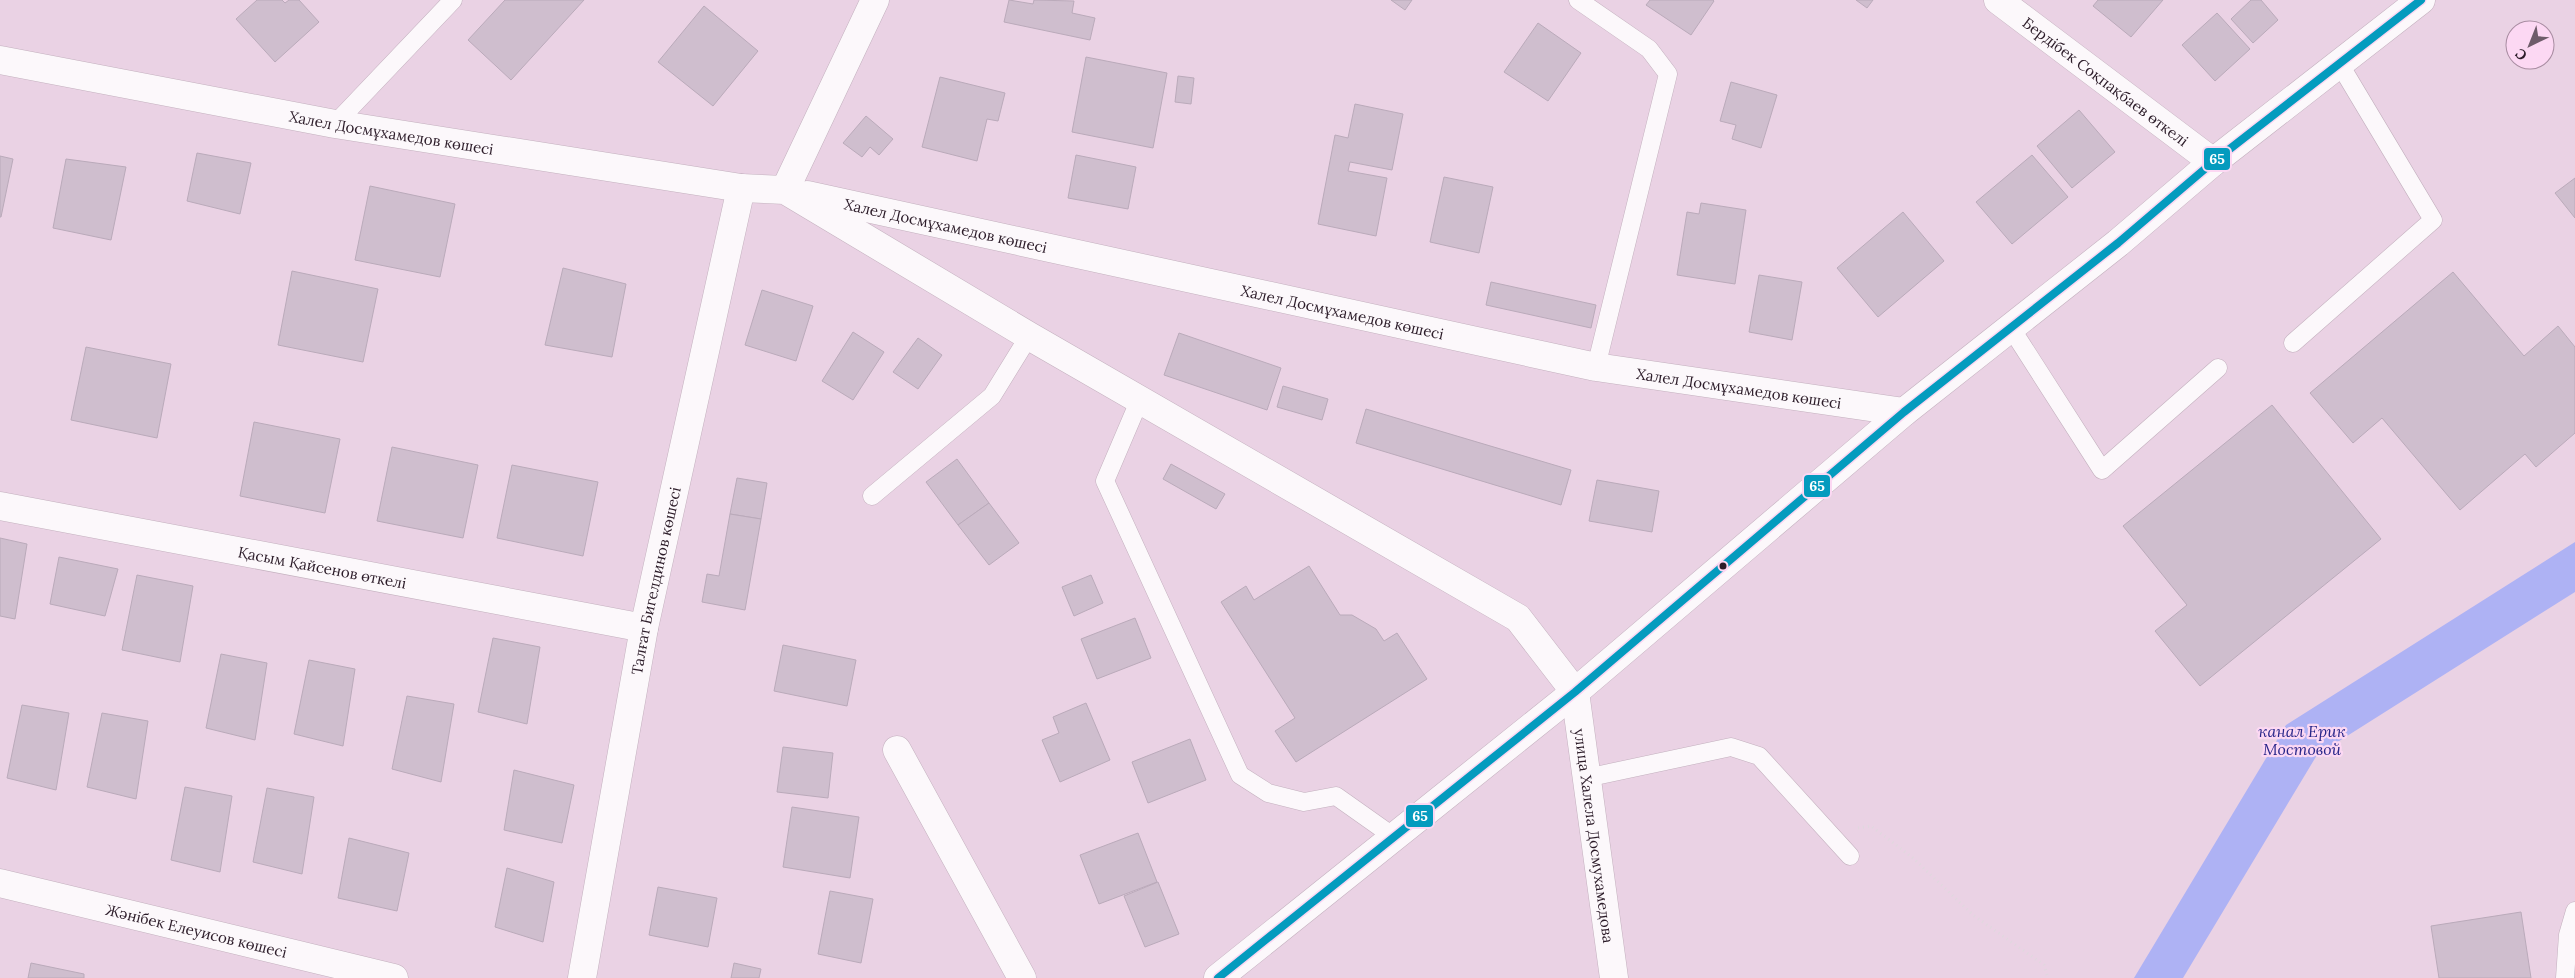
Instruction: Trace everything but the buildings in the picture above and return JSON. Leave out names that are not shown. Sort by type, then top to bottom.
[{"type":"street","points":[[785,190],[875,0]]},
{"type":"street","name":"Бердібек Соқпақбаев өткелі","points":[[1998,0],[2213,162]]},
{"type":"street","points":[[1218,978],[1575,692],[1904,412],[2118,244],[2213,162],[2421,0]]},
{"type":"street","name":"Халел Досмұхамедов көшесі","points":[[0,60],[335,124],[740,188],[785,190],[1596,367],[1904,412]]},
{"type":"street","name":"Талғат Бигелдинов көшесі","points":[[582,978],[644,628],[740,188]]},
{"type":"street","name":"Халел Досмұхамедов көшесі","points":[[785,190],[1029,336],[1518,618],[1575,692]]},
{"type":"street","name":"Қасым Қайсенов өткелі","points":[[0,506],[644,628]]},
{"type":"street","name":"улица Халела Досмухамедова","points":[[1575,692],[1614,978]]},
{"type":"street","points":[[897,750],[1022,978]]},
{"type":"street","name":"Жәнібек Елеуисов көшесі","points":[[0,883],[394,978]]},
{"type":"lane","points":[[335,124],[453,0]]},
{"type":"lane","points":[[1578,0],[1649,49],[1668,74],[1596,367]]},
{"type":"lane","points":[[2293,343],[2433,220],[2339,63]]},
{"type":"lane","points":[[2011,328],[2102,470],[2218,368]]},
{"type":"lane","points":[[872,496],[992,396],[1029,336]]},
{"type":"lane","points":[[1140,399],[1104,481],[1240,775],[1268,793],[1304,802],[1336,796],[1394,837]]},
{"type":"lane","points":[[1586,778],[1731,747],[1759,756],[1850,856]]},
{"type":"lane","points":[[2565,978],[2568,935],[2575,911]]},
{"type":"path","points":[[1828,832],[1871,826],[1913,858],[1973,915],[2044,965],[2048,978]]},
{"type":"water","name":"канал Ерик Мостовой","points":[[2575,542],[2575,592],[2317,755],[2183,978],[2134,978],[2286,725]]},
{"type":"transit line","name":"65","points":[[1218,978],[1575,692],[1904,412],[2118,243],[2213,162],[2421,0]]}]
